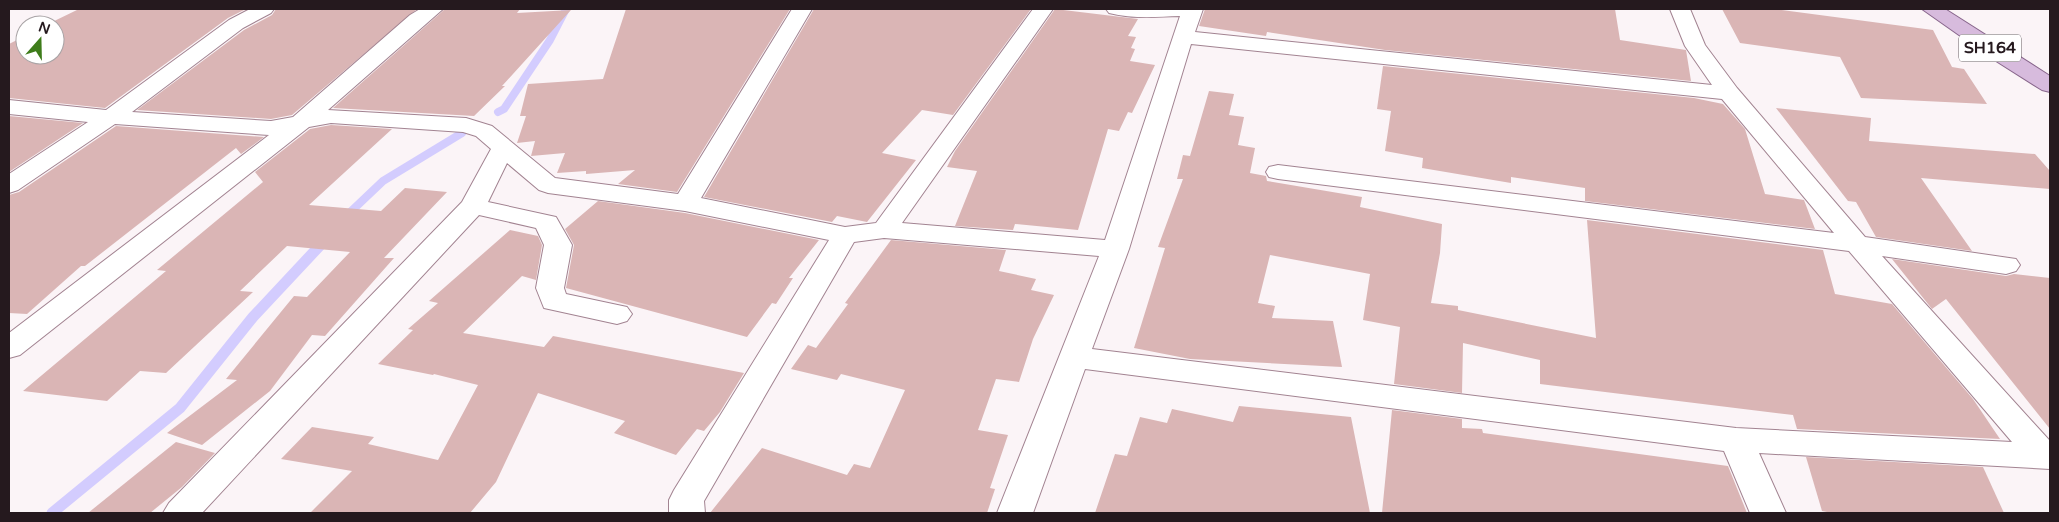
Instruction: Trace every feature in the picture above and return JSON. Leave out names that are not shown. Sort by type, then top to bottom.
[{"type":"main road","name":"SH164","points":[[1932,9],[2003,57],[2050,84]]},
{"type":"main road","name":"SH164","points":[[1957,9],[2002,40],[2050,68]]},
{"type":"street","points":[[9,185],[112,116],[236,24],[264,9]]},
{"type":"street","points":[[16,336],[301,122],[417,19],[433,9]]},
{"type":"street","points":[[684,203],[802,9]]},
{"type":"street","points":[[884,230],[1043,9]]},
{"type":"street","points":[[1015,513],[1076,357],[1114,249],[1193,9],[1147,12],[1116,9]]},
{"type":"street","points":[[1680,9],[1695,46],[1729,93],[1857,244],[2047,456]]},
{"type":"street","points":[[1185,37],[1729,93]]},
{"type":"street","points":[[9,107],[161,122],[271,128],[331,116],[466,125],[484,131],[548,185],[684,203],[845,235],[884,230],[1114,249]]},
{"type":"street","points":[[181,513],[473,206],[502,148]]},
{"type":"street","points":[[1278,172],[1857,244],[2006,265]]},
{"type":"street","points":[[473,206],[547,223],[558,244],[550,288],[554,301],[617,314]]},
{"type":"street","points":[[687,513],[686,500],[845,235]]},
{"type":"street","points":[[1076,357],[1736,440],[2047,456]]},
{"type":"street","points":[[1736,440],[1768,513]]},
{"type":"building","points":[[79,9],[246,9],[228,18],[105,108],[9,98],[9,44],[15,41],[15,65],[65,65],[65,16]]},
{"type":"building","points":[[276,9],[417,9],[292,115],[271,119],[137,110],[244,30],[272,15]]},
{"type":"building","points":[[445,9],[520,9],[517,13],[571,10],[502,86],[505,86],[474,116],[333,108]]},
{"type":"building","points":[[626,9],[790,9],[677,192],[618,184],[635,170],[586,174],[586,171],[557,173],[565,153],[531,156],[535,141],[517,143],[526,116],[520,116],[528,84],[603,79]]},
{"type":"building","points":[[814,9],[1031,9],[953,115],[922,110],[882,153],[916,160],[867,222],[837,216],[832,222],[704,197]]},
{"type":"building","points":[[1055,9],[1138,19],[1128,36],[1136,37],[1131,48],[1135,49],[1130,61],[1155,65],[1132,113],[1128,112],[1119,131],[1108,129],[1078,230],[1015,224],[1013,230],[955,226],[977,171],[947,167],[955,151]]},
{"type":"building","points":[[1205,9],[1615,9],[1620,40],[1686,50],[1691,81],[1385,50],[1267,32],[1266,36],[1199,26]]},
{"type":"building","points":[[1722,9],[1774,9],[1933,30],[1952,67],[1964,69],[1987,104],[1861,98],[1840,57],[1740,43]]},
{"type":"building","points":[[1383,66],[1694,98],[1723,104],[1745,129],[1765,194],[1804,200],[1815,229],[1585,201],[1585,188],[1511,177],[1511,183],[1422,168],[1423,158],[1385,151],[1391,111],[1377,109]]},
{"type":"building","points":[[1209,91],[1234,94],[1229,115],[1244,117],[1238,145],[1255,148],[1250,173],[1266,176],[1267,181],[1362,197],[1360,207],[1442,224],[1440,253],[1431,303],[1458,306],[1458,310],[1596,338],[1587,220],[1823,250],[1835,294],[1892,304],[1973,399],[2000,439],[1797,429],[1793,415],[1540,384],[1540,360],[1463,343],[1462,393],[1394,384],[1400,327],[1363,320],[1370,274],[1270,255],[1258,303],[1275,306],[1272,318],[1333,321],[1342,367],[1190,359],[1134,348],[1165,248],[1158,247],[1183,179],[1177,179],[1183,155],[1190,156]]},
{"type":"building","points":[[1776,108],[1871,118],[1869,141],[2035,154],[2050,171],[2050,189],[1921,178],[1972,251],[1876,237],[1856,202],[1848,201]]},
{"type":"building","points":[[9,116],[83,123],[9,172]]},
{"type":"building","points":[[331,125],[392,129],[309,205],[381,211],[405,188],[447,192],[384,258],[394,258],[325,336],[312,335],[270,391],[202,445],[167,433],[237,380],[226,379],[294,296],[307,297],[350,252],[287,246],[240,291],[253,292],[166,373],[140,371],[107,401],[23,391],[166,271],[157,270],[263,182],[255,172],[310,129]]},
{"type":"building","points":[[116,126],[264,137],[241,154],[236,148],[85,266],[81,266],[27,314],[9,313],[9,195],[19,192]]},
{"type":"building","points":[[598,201],[685,213],[819,240],[789,278],[793,278],[776,304],[772,303],[747,337],[566,288],[574,245],[565,229]]},
{"type":"building","points":[[510,230],[538,236],[542,245],[536,280],[522,276],[463,333],[544,347],[553,336],[744,373],[720,412],[704,431],[697,429],[676,455],[614,433],[625,421],[538,393],[496,482],[470,513],[310,513],[352,471],[281,459],[312,427],[374,437],[368,444],[438,460],[478,385],[434,374],[378,364],[413,330],[408,329],[438,303],[429,301]]},
{"type":"building","points":[[891,240],[1006,250],[999,271],[1036,279],[1031,290],[1054,295],[1033,339],[1019,382],[996,379],[978,430],[1008,435],[990,488],[995,489],[987,513],[710,513],[762,448],[847,475],[854,464],[870,468],[905,390],[841,374],[837,380],[791,369],[808,345],[816,348],[848,304],[845,303]]},
{"type":"building","points":[[1892,259],[2006,276],[2014,274],[2050,278],[2050,429],[1946,299],[1932,309]]},
{"type":"building","points":[[1239,406],[1351,417],[1370,513],[1095,513],[1115,454],[1127,456],[1140,417],[1167,423],[1172,409],[1233,422]]},
{"type":"building","points":[[1392,410],[1462,419],[1462,428],[1482,429],[1483,433],[1728,466],[1747,513],[1382,513]]},
{"type":"building","points":[[176,442],[215,453],[182,487],[150,513],[88,513]]},
{"type":"building","points":[[1806,457],[1983,467],[2004,513],[1832,513],[1822,511]]},
{"type":"waterway","points":[[498,112],[504,109],[550,40],[566,9]]},
{"type":"waterway","points":[[343,219],[383,181],[462,133]]},
{"type":"waterway","points":[[52,513],[180,408],[253,317],[326,239]]}]
